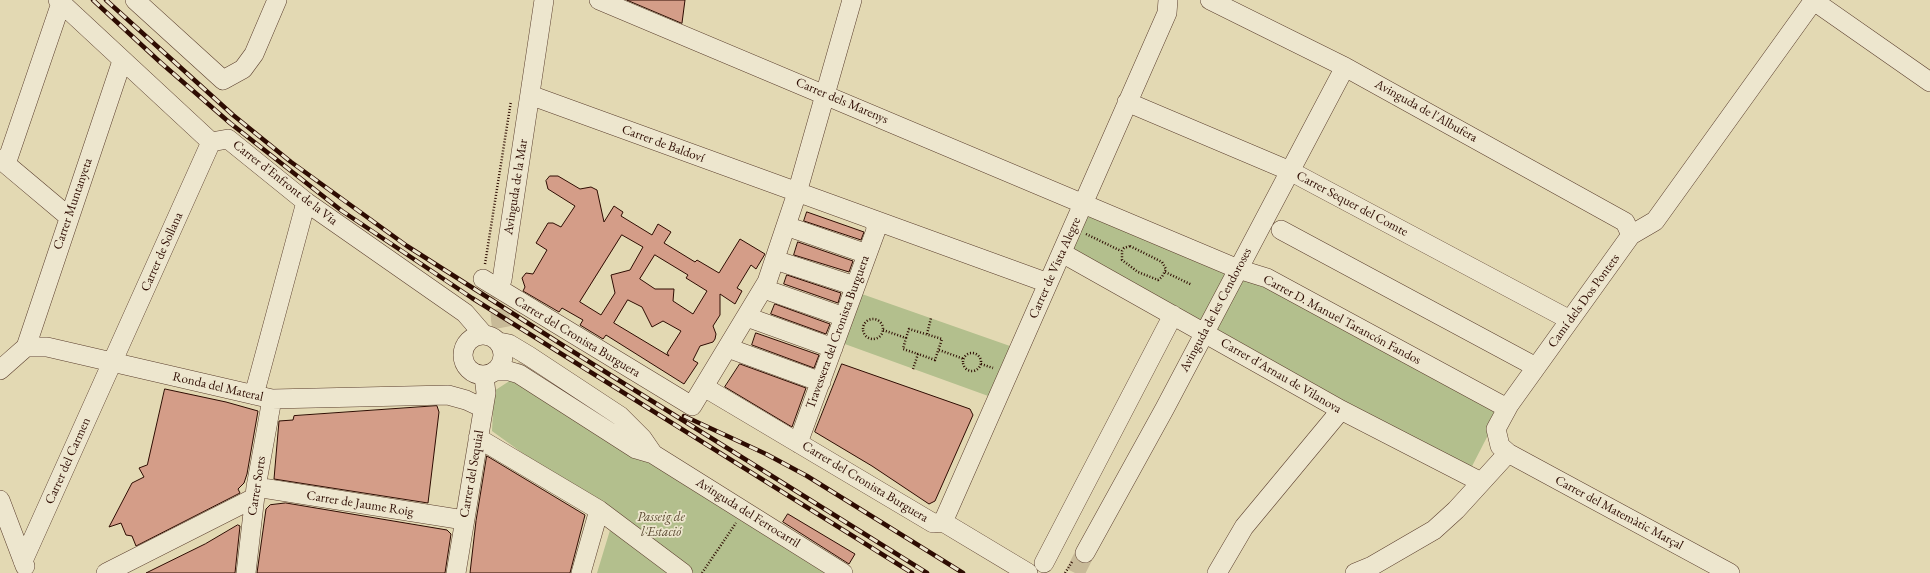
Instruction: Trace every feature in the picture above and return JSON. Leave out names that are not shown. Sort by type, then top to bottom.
[{"type":"street","points":[[135,0],[223,80],[242,69],[254,54],[277,0]]},
{"type":"street","name":"Avinguda de la Mar","points":[[502,280],[521,95],[544,0]]},
{"type":"street","name":"Carrer dels Marenys","points":[[599,0],[826,94],[1083,204]]},
{"type":"street","points":[[704,387],[764,289],[797,193],[852,0]]},
{"type":"street","name":"Avinguda de l'Albufera","points":[[1210,0],[1346,67],[1625,222],[1631,235]]},
{"type":"street","points":[[1814,0],[1930,82]]},
{"type":"street","name":"Camí dels Dos Pontets","points":[[1508,453],[1500,446],[1496,428],[1507,408],[1631,235],[1655,221],[1814,0]]},
{"type":"street","points":[[69,217],[3,161],[59,1],[211,142]]},
{"type":"street","name":"Carrer de Vista Alegre","points":[[943,522],[1127,102],[1175,3]]},
{"type":"street","name":"Carrer Muntanyeta","points":[[26,347],[122,61]]},
{"type":"street","name":"Avinguda de les Cendoroses","points":[[1085,553],[1346,67]]},
{"type":"street","name":"Carrer de Baldoví","points":[[521,95],[1048,283]]},
{"type":"street","name":"Carrer Sequer del Comte","points":[[1127,102],[1290,171],[1570,320]]},
{"type":"street","name":"Carrer d'Enfront de la Via","points":[[211,142],[228,139],[306,202],[465,313],[492,338]]},
{"type":"street","name":"Carrer de Sollana","points":[[113,362],[211,142]]},
{"type":"street","points":[[254,394],[306,202]]},
{"type":"street","name":"Carrer D. Manuel Tarancón Fandos","points":[[1083,204],[1238,269],[1267,278],[1507,408]]},
{"type":"street","name":"Travessera del Cronista Burguera","points":[[798,442],[876,230],[875,221]]},
{"type":"street","points":[[786,226],[867,254]]},
{"type":"street","points":[[1281,230],[1536,367]]},
{"type":"street","name":"Carrer d'Arnau de Vilanova","points":[[1062,253],[1341,410],[1481,482]]},
{"type":"street","points":[[775,260],[855,286]]},
{"type":"street","name":"Carrer del Cronista Burguera","points":[[483,280],[692,406],[704,387],[933,522],[943,522],[1028,573]]},
{"type":"street","points":[[764,289],[844,317]]},
{"type":"street","points":[[1044,563],[1173,315]]},
{"type":"street","points":[[747,317],[833,348]]},
{"type":"street","points":[[472,338],[492,338],[509,344],[620,416],[642,438],[653,454],[636,449],[519,374],[509,371],[486,374],[469,370],[465,364],[463,350],[472,338]]},
{"type":"street","points":[[448,395],[500,367],[504,358],[502,347],[492,338]]},
{"type":"street","points":[[0,370],[26,347]]},
{"type":"street","name":"Ronda del Materal","points":[[26,347],[47,347],[254,394],[272,400],[448,395],[466,400],[483,408]]},
{"type":"street","points":[[728,348],[820,382]]},
{"type":"street","name":"Carrer del Carmen","points":[[25,567],[113,362]]},
{"type":"street","points":[[537,373],[620,428],[642,438]]},
{"type":"street","name":"Carrer del Sequial","points":[[456,573],[486,394],[486,374]]},
{"type":"street","name":"Carrer Sorts","points":[[246,573],[255,492],[272,400]]},
{"type":"street","points":[[1217,573],[1244,527],[1341,410]]},
{"type":"street","points":[[478,438],[599,510],[684,573]]},
{"type":"street","points":[[1368,571],[1434,530],[1456,510],[1508,453]]},
{"type":"street","name":"Carrer del Matemàtic Marçal","points":[[1508,453],[1730,573]]},
{"type":"street","name":"Avinguda del Ferrocarril","points":[[653,454],[843,573]]},
{"type":"street","points":[[106,573],[255,492]]},
{"type":"street","name":"Carrer de Jaume Roig","points":[[255,492],[464,520]]},
{"type":"street","points":[[0,500],[25,567]]},
{"type":"street","points":[[581,573],[599,510]]},
{"type":"path","points":[[483,280],[521,95]]},
{"type":"path","points":[[1082,232],[1122,251]]},
{"type":"path","points":[[1130,246],[1153,256],[1162,262],[1166,269],[1165,272],[1158,280],[1138,272],[1122,260],[1122,251],[1124,248],[1130,246]]},
{"type":"path","points":[[1165,272],[1192,285]]},
{"type":"path","points":[[927,334],[931,318]]},
{"type":"path","points":[[875,319],[882,324],[883,330],[882,336],[872,340],[865,336],[863,328],[867,321],[875,319]]},
{"type":"path","points":[[909,329],[942,339],[935,360],[903,349],[906,338],[909,329]]},
{"type":"path","points":[[883,330],[906,338]]},
{"type":"path","points":[[939,350],[964,359]]},
{"type":"path","points":[[913,369],[918,354]]},
{"type":"path","points":[[970,354],[977,354],[980,358],[981,364],[976,371],[971,371],[964,367],[964,359],[970,354]]},
{"type":"path","points":[[981,364],[998,370]]},
{"type":"path","points":[[702,573],[736,521]]},
{"type":"green space","points":[[1085,208],[1232,270],[1202,328],[1067,251]]},
{"type":"green space","points":[[1240,274],[1502,408],[1469,472],[1209,331]]},
{"type":"green space","points":[[859,293],[1010,346],[991,397],[842,343]]},
{"type":"green space","name":"Passeig de l'Estació","points":[[511,380],[528,385],[828,573],[597,573],[614,517],[586,499],[492,431],[494,391]]},
{"type":"building","points":[[627,0],[685,0],[682,23]]},
{"type":"building","points":[[550,176],[558,176],[580,189],[591,187],[597,190],[604,222],[614,206],[623,212],[621,216],[652,235],[658,224],[671,232],[664,243],[695,262],[697,260],[719,273],[740,239],[765,254],[756,269],[751,265],[737,288],[742,291],[735,304],[720,294],[720,315],[713,326],[716,334],[715,339],[713,342],[700,346],[693,360],[698,363],[684,384],[606,335],[603,339],[580,325],[583,320],[562,308],[559,312],[523,291],[525,287],[522,278],[526,273],[533,274],[547,250],[536,243],[548,223],[553,223],[561,227],[575,206],[548,189],[546,181]],"holes":[[[622,235],[643,247],[630,270],[611,275],[615,293],[601,315],[580,302]],[[655,255],[688,275],[686,278],[707,291],[693,314],[673,301],[674,289],[655,289],[640,279]],[[628,300],[642,307],[652,327],[663,321],[681,331],[667,353],[669,356],[614,323]]]},
{"type":"building","points":[[807,212],[864,232],[861,240],[804,221]]},
{"type":"building","points":[[798,242],[853,261],[849,272],[794,255]]},
{"type":"building","points":[[787,275],[841,293],[838,303],[784,284]]},
{"type":"building","points":[[775,304],[830,324],[826,334],[771,314]]},
{"type":"building","points":[[756,333],[819,355],[814,368],[752,345]]},
{"type":"building","points":[[740,364],[806,388],[792,427],[725,387]]},
{"type":"building","points":[[842,364],[970,409],[973,415],[935,501],[929,504],[872,466],[815,432]]},
{"type":"building","points":[[165,389],[226,402],[258,411],[247,474],[244,483],[238,489],[240,493],[136,546],[132,536],[126,535],[121,523],[109,527],[132,483],[144,477],[139,468],[147,465]]},
{"type":"building","points":[[437,406],[439,412],[428,503],[274,479],[279,421],[293,420],[294,416]]},
{"type":"building","points":[[487,456],[585,515],[570,573],[470,573],[476,521]]},
{"type":"building","points":[[286,503],[447,530],[451,534],[445,573],[257,573],[266,509],[270,505]]},
{"type":"building","points":[[788,514],[855,554],[849,564],[783,522]]},
{"type":"building","points":[[238,525],[240,526],[235,573],[146,573],[205,544]]},
{"type":"tunnel","points":[[502,280],[500,320],[505,339],[514,357],[537,373]]},
{"type":"tunnel","points":[[1075,573],[1085,553]]},
{"type":"railway","points":[[93,0],[160,62],[230,123],[342,211],[472,298],[912,573]]},
{"type":"railway","points":[[106,0],[233,115],[291,162],[407,246],[927,573]]},
{"type":"railway","points":[[684,416],[766,454],[807,476],[963,573]]}]
